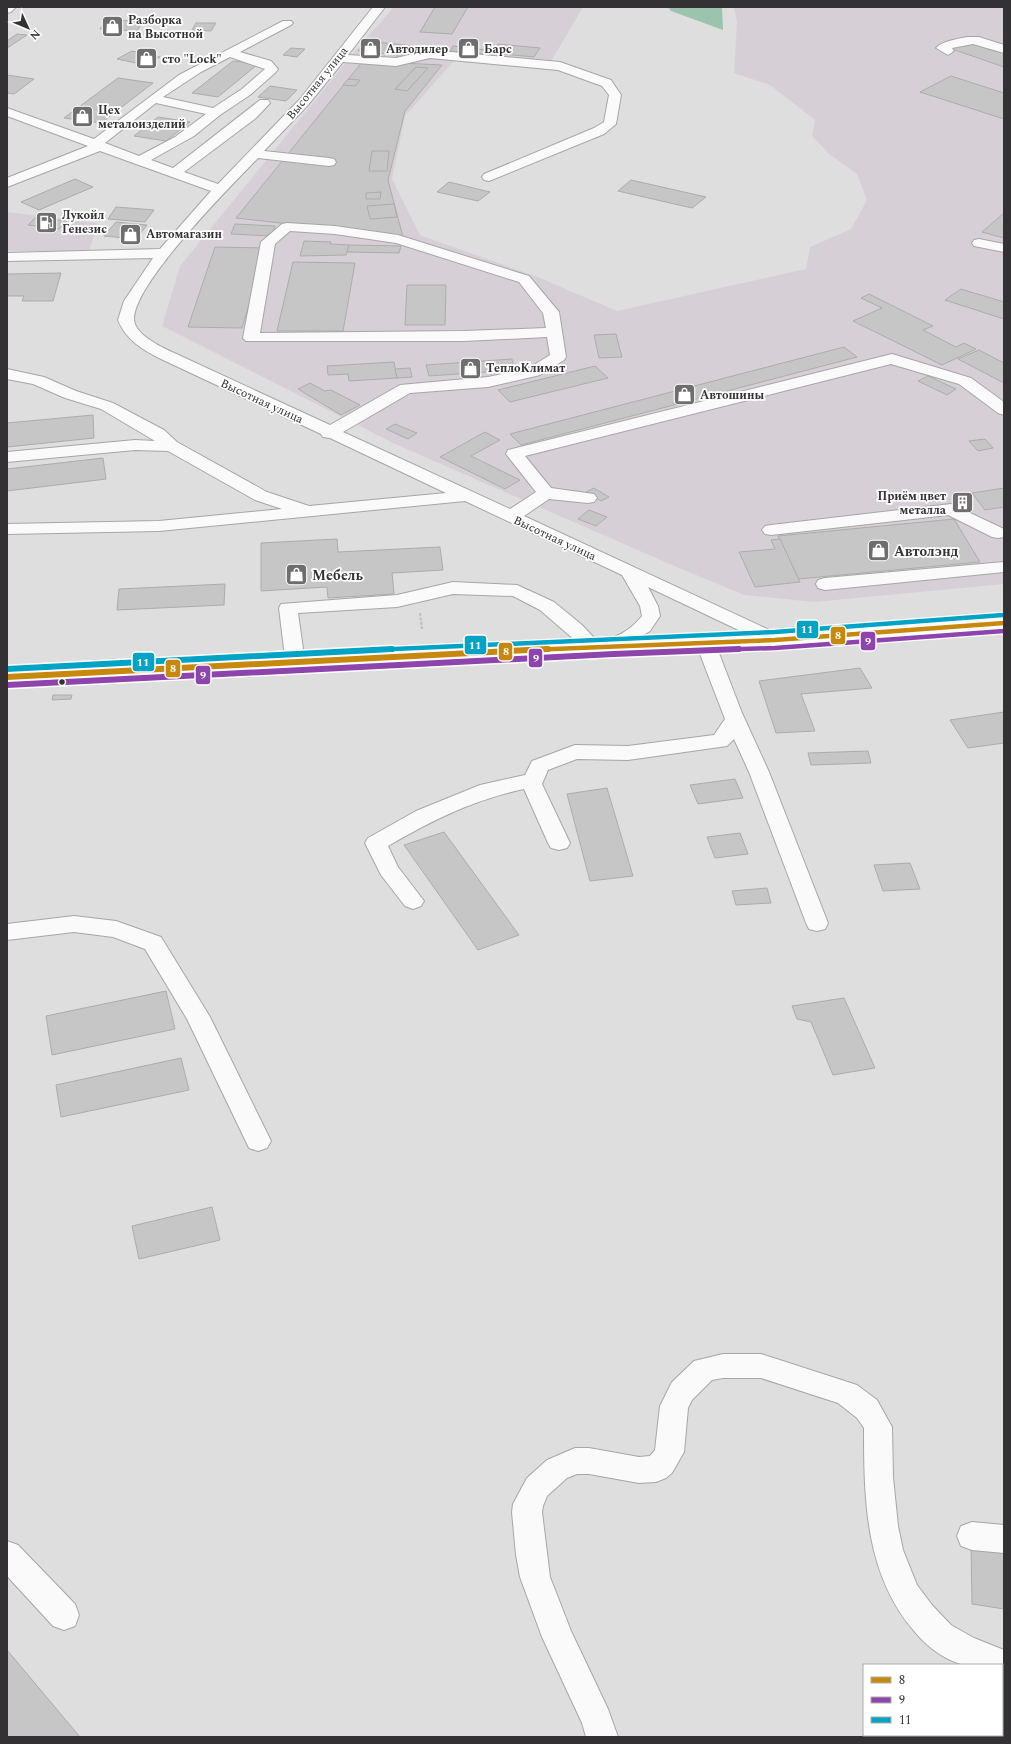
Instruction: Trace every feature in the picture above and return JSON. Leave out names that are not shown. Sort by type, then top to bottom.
[{"type":"street","points":[[7,10],[10,7]]},
{"type":"street","name":"Высотная улица","points":[[380,7],[305,101],[220,190],[165,253],[138,289],[129,306],[127,322],[133,333],[143,343],[155,349],[465,496],[775,640]]},
{"type":"street","points":[[7,183],[98,145],[154,99],[196,70],[287,23]]},
{"type":"street","points":[[948,51],[942,48],[965,40],[983,41],[1004,49]]},
{"type":"street","points":[[140,160],[173,144],[205,122],[215,112],[246,92],[272,69],[267,64],[230,53]]},
{"type":"street","points":[[339,58],[396,62],[430,54],[560,66],[607,83],[615,94],[610,124],[599,131],[489,177]]},
{"type":"street","points":[[154,99],[215,112]]},
{"type":"street","points":[[175,173],[235,128],[264,103]]},
{"type":"street","points":[[7,112],[220,190]]},
{"type":"street","points":[[255,154],[329,162]]},
{"type":"street","points":[[329,432],[406,388],[488,382],[534,372],[558,357],[551,312],[524,279],[398,239],[342,230],[287,227],[268,242],[251,338],[464,336],[554,332]]},
{"type":"street","points":[[979,243],[1004,248]]},
{"type":"street","points":[[7,257],[165,253]]},
{"type":"street","points":[[546,493],[514,454],[892,359],[965,382],[1004,410]]},
{"type":"street","points":[[7,374],[38,380],[71,395],[92,400],[107,406],[158,434],[171,446],[261,496],[312,512]]},
{"type":"street","points":[[7,457],[135,445],[171,446]]},
{"type":"street","points":[[510,517],[546,493],[588,498]]},
{"type":"street","points":[[7,529],[159,526],[465,496]]},
{"type":"street","points":[[771,530],[952,509],[1002,533]]},
{"type":"street","points":[[825,584],[1004,567]]},
{"type":"street","points":[[614,646],[643,627],[651,616],[649,606],[630,573]]},
{"type":"street","points":[[295,661],[288,608],[397,601],[453,588],[517,591],[547,606],[575,629],[592,647]]},
{"type":"street","points":[[7,677],[295,661],[775,640],[1004,624]]},
{"type":"street","points":[[706,643],[734,718],[758,772],[817,923]]},
{"type":"street","points":[[559,843],[532,784],[539,766],[575,752],[628,753],[720,741],[727,734],[734,718]]},
{"type":"street","points":[[413,901],[389,870],[376,843],[424,816],[487,790],[534,780]]},
{"type":"street","points":[[7,932],[74,924],[116,929],[152,943],[198,1017],[258,1142]]},
{"type":"street","points":[[602,1737],[598,1720],[558,1637],[535,1577],[531,1555],[528,1504],[537,1487],[549,1475],[563,1466],[575,1462],[589,1461],[647,1471],[659,1467],[665,1461],[669,1452],[672,1414],[677,1398],[696,1376],[704,1370],[717,1367],[743,1364],[761,1366],[847,1394],[867,1409],[878,1427],[879,1508],[890,1561],[899,1584],[911,1604],[939,1635],[954,1645],[1002,1664]]},
{"type":"street","points":[[972,1536],[1004,1539]]},
{"type":"street","points":[[7,1555],[64,1615]]},
{"type":"path","points":[[420,610],[422,629]]},
{"type":"shaded area","points":[[394,7],[583,7],[546,70],[454,61],[405,116],[392,179],[420,235],[540,278],[617,311],[806,269],[810,247],[851,229],[867,200],[857,174],[829,154],[812,136],[815,120],[770,85],[734,73],[737,21],[734,7],[1004,7],[1004,34],[1002,36],[1004,37],[1004,584],[814,602],[744,595],[395,444],[162,326],[180,266],[356,50]]},
{"type":"shaded area","points":[[7,212],[98,223],[89,251],[7,251]]},
{"type":"green space","points":[[668,7],[722,7],[723,30],[671,11]]},
{"type":"building","points":[[435,7],[468,7],[452,34],[420,32]]},
{"type":"building","points":[[106,20],[143,21],[137,31],[100,29]]},
{"type":"building","points":[[196,23],[216,23],[211,31],[192,30]]},
{"type":"building","points":[[17,34],[27,35],[7,48],[7,41]]},
{"type":"building","points":[[367,41],[413,46],[404,58],[396,57],[398,55],[358,51]]},
{"type":"building","points":[[967,41],[1004,53],[1004,67],[949,48]]},
{"type":"building","points":[[498,44],[540,48],[534,57],[492,53]]},
{"type":"building","points":[[453,46],[486,50],[483,54],[450,51]]},
{"type":"building","points":[[291,48],[305,49],[297,57],[283,55]]},
{"type":"building","points":[[132,51],[160,57],[146,65],[117,59]]},
{"type":"building","points":[[233,61],[258,64],[218,97],[192,93]]},
{"type":"building","points":[[363,61],[442,65],[405,111],[388,180],[403,237],[236,218]]},
{"type":"building","points":[[416,67],[428,68],[407,91],[395,89]]},
{"type":"building","points":[[7,75],[34,79],[14,94],[7,93]]},
{"type":"building","points":[[951,76],[1004,93],[1004,119],[920,92]]},
{"type":"building","points":[[118,78],[153,83],[101,123],[64,118]]},
{"type":"building","points":[[348,79],[360,80],[355,86],[343,85]]},
{"type":"building","points":[[270,86],[297,90],[286,101],[258,97]]},
{"type":"building","points":[[158,117],[190,122],[166,141],[134,136]]},
{"type":"building","points":[[372,151],[389,151],[387,171],[369,171]]},
{"type":"building","points":[[75,179],[93,187],[39,210],[21,202]]},
{"type":"building","points":[[631,180],[706,197],[692,208],[618,191]]},
{"type":"building","points":[[449,182],[490,192],[478,201],[437,192]]},
{"type":"building","points":[[381,192],[380,199],[366,199],[366,193]]},
{"type":"building","points":[[394,204],[397,217],[370,219],[367,206]]},
{"type":"building","points":[[116,207],[154,210],[145,222],[108,219]]},
{"type":"building","points":[[1004,213],[1004,238],[982,232]]},
{"type":"building","points":[[36,217],[67,221],[59,229],[28,225]]},
{"type":"building","points":[[116,222],[147,225],[136,239],[104,236]]},
{"type":"building","points":[[235,224],[275,226],[271,236],[231,234]]},
{"type":"building","points":[[304,241],[331,242],[330,244],[349,245],[346,255],[300,256]]},
{"type":"building","points":[[349,245],[401,246],[399,253],[347,252]]},
{"type":"building","points":[[215,247],[266,248],[242,328],[188,327]]},
{"type":"building","points":[[293,262],[355,263],[343,331],[277,331]]},
{"type":"building","points":[[61,273],[53,301],[22,301],[24,296],[7,296],[7,274]]},
{"type":"building","points":[[407,285],[446,285],[445,325],[405,325]]},
{"type":"building","points":[[961,289],[1004,302],[1004,319],[945,300]]},
{"type":"building","points":[[869,294],[933,326],[923,330],[956,347],[964,343],[976,349],[942,365],[853,321],[882,308],[861,298]]},
{"type":"building","points":[[616,334],[622,357],[599,358],[594,335]]},
{"type":"building","name":"Автошины","points":[[844,347],[857,357],[521,445],[510,434]]},
{"type":"building","points":[[979,350],[1004,363],[1004,383],[958,359]]},
{"type":"building","name":"ТеплоКлимат","points":[[512,359],[515,370],[429,376],[426,365]]},
{"type":"building","points":[[394,362],[397,378],[349,381],[348,374],[328,375],[327,366]]},
{"type":"building","points":[[595,366],[608,378],[510,402],[498,390]]},
{"type":"building","points":[[410,368],[412,377],[397,378],[395,369]]},
{"type":"building","points":[[928,376],[956,389],[947,395],[918,381]]},
{"type":"building","points":[[310,383],[325,391],[331,390],[360,405],[341,415],[298,389]]},
{"type":"building","points":[[93,415],[94,438],[7,447],[7,423]]},
{"type":"building","points":[[395,424],[417,433],[408,439],[386,429]]},
{"type":"building","points":[[485,432],[500,440],[471,456],[520,480],[505,489],[440,457]]},
{"type":"building","points":[[985,439],[993,448],[978,451],[969,441]]},
{"type":"building","points":[[103,458],[106,479],[7,491],[7,469]]},
{"type":"building","points":[[594,488],[609,497],[601,501],[586,492]]},
{"type":"building","points":[[1004,488],[1004,507],[985,510],[972,493]]},
{"type":"building","name":"Приём цвет металла","points":[[964,498],[971,505],[959,508],[953,501]]},
{"type":"building","points":[[589,510],[607,517],[596,526],[578,519]]},
{"type":"building","name":"Автолэнд","points":[[954,519],[980,562],[798,579],[778,536]]},
{"type":"building","points":[[337,539],[338,552],[440,547],[443,570],[392,573],[394,594],[328,598],[327,587],[261,591],[261,543]]},
{"type":"building","points":[[780,539],[800,582],[755,587],[739,552],[775,549],[771,540]]},
{"type":"building","points":[[225,584],[224,605],[117,610],[119,589]]},
{"type":"building","points":[[860,668],[872,688],[801,694],[815,731],[776,733],[759,681]]},
{"type":"building","points":[[53,695],[72,695],[71,699],[52,700]]},
{"type":"building","points":[[1004,712],[1004,743],[968,748],[950,720]]},
{"type":"building","points":[[868,751],[871,763],[811,765],[808,753]]},
{"type":"building","points":[[735,779],[743,798],[698,804],[690,785]]},
{"type":"building","points":[[607,788],[633,876],[590,881],[567,794]]},
{"type":"building","points":[[444,832],[519,935],[478,950],[404,845]]},
{"type":"building","points":[[740,833],[748,854],[715,858],[707,837]]},
{"type":"building","points":[[910,863],[920,889],[883,891],[874,865]]},
{"type":"building","points":[[767,888],[771,903],[736,905],[732,891]]},
{"type":"building","points":[[166,991],[175,1029],[52,1055],[46,1016]]},
{"type":"building","points":[[844,998],[875,1068],[833,1075],[811,1022],[797,1019],[792,1006]]},
{"type":"building","points":[[181,1058],[189,1090],[61,1117],[56,1085]]},
{"type":"building","points":[[212,1207],[220,1240],[139,1259],[132,1226]]},
{"type":"building","points":[[971,1544],[1004,1549],[1004,1609],[972,1604]]},
{"type":"building","points":[[7,1650],[80,1737],[7,1737]]},
{"type":"transit line","name":"11","points":[[7,669],[614,638],[775,632],[1003,615]]},
{"type":"transit line","name":"8","points":[[7,677],[614,646],[775,640],[1004,623]]},
{"type":"transit line","name":"9","points":[[7,685],[614,654],[775,648],[1004,631]]},
{"type":"place","name":"Разборка на Высотной","points":[[112,27]]},
{"type":"place","name":"Автодилер","points":[[370,49]]},
{"type":"place","name":"Барс","points":[[469,49]]},
{"type":"place","name":"сто \"Lock\"","points":[[147,59]]},
{"type":"place","name":"Цех металоизделий","points":[[82,117]]},
{"type":"place","name":"Лукойл Генезис","points":[[46,222]]},
{"type":"place","name":"Автомагазин","points":[[131,234]]},
{"type":"place","name":"ТеплоКлимат","points":[[471,368]]},
{"type":"place","name":"Автошины","points":[[684,395]]},
{"type":"place","name":"Приём цвет металла","points":[[962,503]]},
{"type":"place","name":"Автолэнд","points":[[879,551]]},
{"type":"place","name":"Мебель","points":[[296,575]]}]
